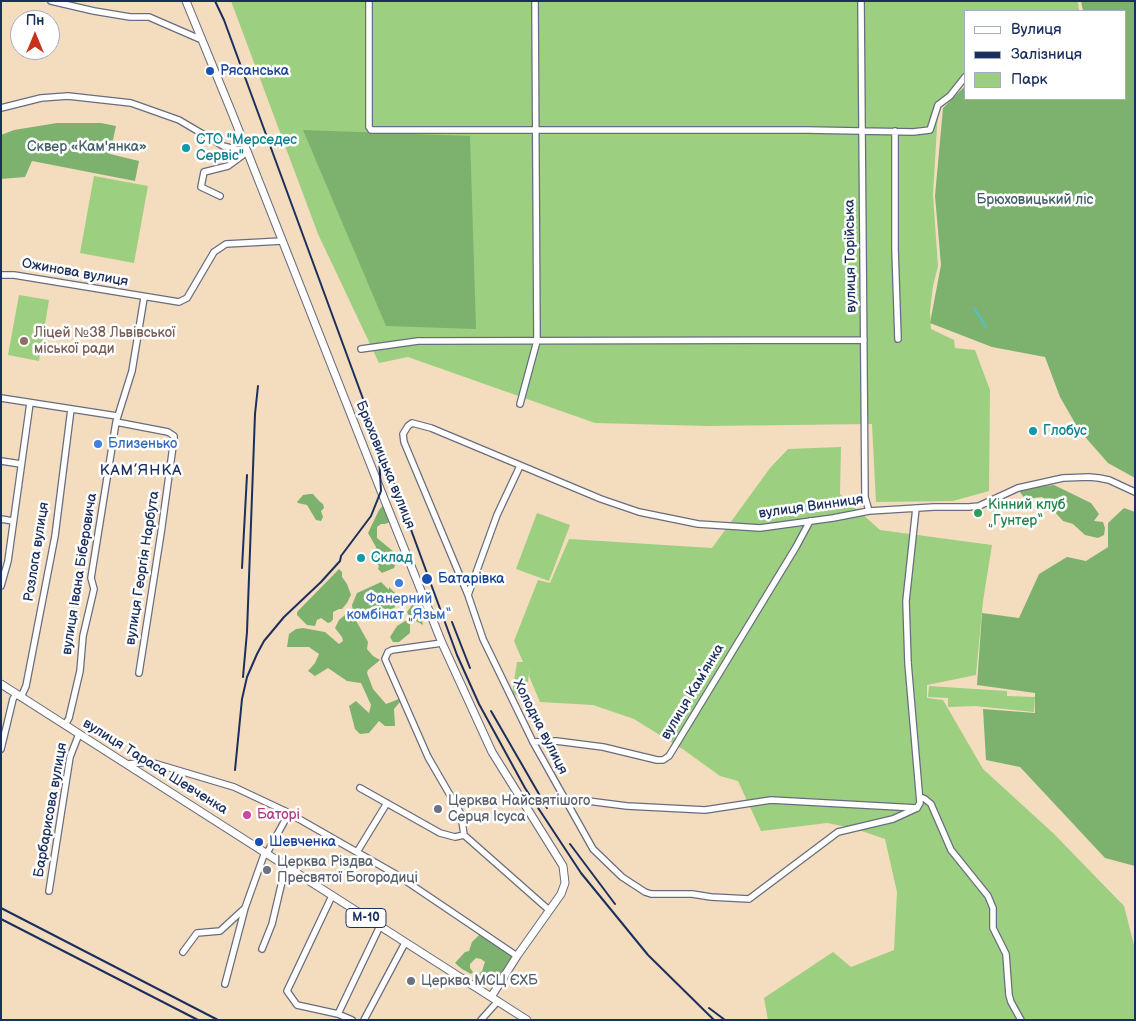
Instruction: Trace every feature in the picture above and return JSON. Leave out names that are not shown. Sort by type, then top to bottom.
[{"type":"main road","name":"Брюховицька вулиця","points":[[186,1],[442,642],[492,752],[563,866],[565,883],[561,894],[517,956],[495,999]]},
{"type":"main road","name":"вулиця Тараса Шевченка","points":[[1,684],[527,1020]]},
{"type":"street","points":[[51,1],[130,17],[149,17],[202,40]]},
{"type":"street","points":[[369,1],[369,127],[371,130],[913,132],[930,130],[938,105],[950,96],[964,78]]},
{"type":"street","points":[[520,404],[537,341],[535,1]]},
{"type":"street","name":"вулиця Торійська","points":[[861,1],[865,497],[869,511]]},
{"type":"street","points":[[1,108],[40,98],[68,96],[131,102],[179,120],[223,146],[247,152]]},
{"type":"street","points":[[895,131],[895,249],[898,339]]},
{"type":"street","points":[[220,196],[201,187],[204,172],[228,166],[247,152]]},
{"type":"street","points":[[144,298],[179,302],[188,298],[214,252],[226,244],[282,241]]},
{"type":"street","name":"Ожинова вулиця","points":[[1,275],[14,275],[144,298]]},
{"type":"street","name":"вулиця Івана Біберовича","points":[[65,724],[69,718],[80,671],[83,636],[94,589],[91,578],[117,419],[132,371],[144,298]]},
{"type":"street","points":[[361,349],[418,341],[864,340]]},
{"type":"street","points":[[1,398],[71,409],[117,419]]},
{"type":"street","points":[[2,584],[8,561],[30,403]]},
{"type":"street","name":"Розлога вулиця","points":[[1,749],[13,699],[26,686],[55,536],[71,409]]},
{"type":"street","name":"вулиця Георгія Нарбута","points":[[117,419],[168,432],[174,436],[158,553],[138,673]]},
{"type":"street","name":"вулиця Винниця","points":[[412,424],[431,428],[601,499],[639,512],[698,524],[760,528],[869,511],[979,506],[1018,488],[1063,478],[1098,478],[1109,480],[1135,492]]},
{"type":"street","name":"Холодна вулиця","points":[[412,424],[408,426],[403,434],[404,442],[468,595],[483,639],[533,742],[593,849],[622,877],[647,893],[749,899],[838,832],[893,818],[917,808]]},
{"type":"street","points":[[1,461],[21,464]]},
{"type":"street","points":[[468,595],[497,515],[520,466]]},
{"type":"street","points":[[568,803],[572,799],[627,806],[705,810],[771,800],[917,808],[920,803],[920,797],[908,663],[906,601],[916,508]]},
{"type":"street","points":[[1,519],[13,522]]},
{"type":"street","name":"вулиця Камʼянка","points":[[533,742],[556,741],[603,747],[657,760],[663,760],[669,756],[810,521]]},
{"type":"street","points":[[442,642],[392,650],[388,652],[385,659],[428,757],[461,814],[464,835],[549,910]]},
{"type":"street","name":"Барбарисова вулиця","points":[[49,891],[70,757],[79,734]]},
{"type":"street","points":[[127,764],[150,762],[234,787],[289,813],[397,875],[517,956]]},
{"type":"street","points":[[360,788],[440,833],[455,837],[464,835]]},
{"type":"street","points":[[920,797],[931,804],[951,850],[988,896],[993,908],[992,928],[1006,954],[1009,995],[1021,1020]]},
{"type":"street","points":[[357,852],[387,803]]},
{"type":"street","points":[[225,984],[245,908],[262,857],[289,813]]},
{"type":"street","points":[[262,949],[272,924],[284,873],[288,867]]},
{"type":"street","points":[[332,896],[287,991],[297,1005],[338,1014],[352,1020]]},
{"type":"street","points":[[183,952],[197,934],[220,931],[245,908]]},
{"type":"street","points":[[338,1014],[380,926]]},
{"type":"street","points":[[364,1020],[406,942]]},
{"type":"street","points":[[481,1020],[495,999]]},
{"type":"green space","points":[[231,1],[1078,1],[1079,10],[964,10],[964,83],[938,110],[933,195],[938,266],[930,311],[931,329],[954,340],[955,348],[975,350],[990,390],[989,491],[953,501],[876,502],[872,424],[708,426],[595,423],[408,357],[379,363],[318,234]]},
{"type":"green space","name":"Брюховицький ліс","points":[[1081,1],[1135,1],[1135,478],[1108,463],[1079,430],[1060,397],[1045,357],[992,347],[930,323],[941,265],[935,196],[943,108],[964,87],[964,100],[1126,100],[1126,10],[1083,10]]},
{"type":"green space","name":"Сквер «Кам'янка»","points":[[57,123],[101,123],[116,126],[110,154],[139,161],[135,181],[32,161],[25,177],[1,179],[1,135],[14,130]]},
{"type":"green space","points":[[303,130],[470,136],[476,329],[386,326]]},
{"type":"green space","points":[[94,176],[148,186],[134,263],[80,253]]},
{"type":"green space","points":[[19,295],[49,300],[39,361],[8,355]]},
{"type":"green space","points":[[841,447],[840,494],[880,530],[992,545],[983,601],[976,675],[927,685],[927,698],[943,700],[983,769],[1053,833],[1124,906],[1135,949],[1135,1020],[768,1020],[764,998],[833,952],[851,967],[894,950],[897,892],[885,839],[853,828],[827,823],[761,831],[738,781],[720,776],[684,750],[634,719],[593,705],[540,702],[529,676],[530,666],[526,696],[512,695],[517,662],[523,662],[514,641],[538,580],[550,583],[569,539],[712,548],[770,468],[788,449]]},
{"type":"green space","points":[[1054,485],[1091,503],[1099,514],[1094,521],[1103,522],[1105,528],[1104,535],[1098,538],[1085,535],[1073,524],[1063,521],[1053,510],[1050,503],[1042,497],[1025,499],[1020,492],[1020,489]]},
{"type":"green space","points":[[313,494],[323,504],[324,508],[321,511],[323,517],[321,521],[316,520],[307,505],[297,502],[303,495]]},
{"type":"green space","points":[[384,504],[390,522],[377,527],[377,538],[394,552],[393,559],[396,563],[394,568],[382,573],[378,569],[379,566],[376,562],[374,552],[376,547],[368,533]]},
{"type":"green space","points":[[1124,508],[1135,512],[1135,866],[1105,858],[1020,767],[986,760],[983,709],[1035,713],[1035,693],[977,685],[982,613],[1019,618],[1039,574],[1067,557],[1086,561],[1108,547],[1108,523]]},
{"type":"green space","points":[[537,513],[570,525],[549,581],[516,569]]},
{"type":"green space","points":[[339,569],[351,595],[347,603],[342,609],[333,612],[331,622],[328,623],[321,618],[317,620],[315,626],[307,625],[297,615],[297,612]]},
{"type":"green space","points":[[381,582],[395,593],[397,604],[392,614],[383,616],[376,610],[359,617],[353,612],[352,605],[357,593]]},
{"type":"green space","points":[[418,600],[423,625],[416,621],[413,622],[410,624],[410,633],[399,642],[393,642],[390,637],[397,626],[410,618],[407,612],[415,601]]},
{"type":"green space","points":[[345,615],[354,617],[368,642],[367,649],[380,660],[367,673],[373,689],[386,704],[399,699],[400,702],[394,709],[395,726],[385,726],[379,721],[369,733],[360,734],[355,729],[349,706],[356,701],[369,713],[371,705],[361,683],[347,681],[328,668],[315,676],[308,671],[315,663],[319,654],[309,647],[287,647],[289,634],[296,629],[303,628],[325,632],[339,644],[343,641],[342,637],[335,628],[339,620]]},
{"type":"green space","points":[[929,686],[1007,691],[1007,696],[1035,697],[1034,712],[975,706],[948,707],[948,698],[928,697]]},
{"type":"green space","points":[[479,935],[483,935],[510,952],[512,957],[494,983],[481,982],[473,976],[474,972],[479,974],[482,971],[485,962],[481,959],[476,958],[470,964],[473,972],[471,974],[455,963],[465,952],[469,951],[472,942]]},
{"type":"waterway","points":[[974,308],[986,327]]},
{"type":"railway","points":[[215,1],[224,20],[457,655],[479,704],[525,788],[581,873],[648,955],[714,1020]]},
{"type":"railway","points":[[243,677],[247,632],[255,414],[258,386]]},
{"type":"railway","points":[[235,770],[242,699],[247,677],[257,654],[264,641],[284,617],[340,561],[341,556],[371,516],[381,491],[379,457]]},
{"type":"railway","points":[[242,568],[247,475]]},
{"type":"railway","points":[[452,622],[470,668]]},
{"type":"railway","points":[[491,711],[547,808]]},
{"type":"railway","points":[[570,844],[615,904]]},
{"type":"railway","points":[[1,908],[218,1020]]},
{"type":"railway","points":[[1,919],[198,1020]]},
{"type":"railway","points":[[709,1008],[725,1020]]},
{"type":"place","name":"Рясанська","points":[[210,71]]},
{"type":"place","name":"СТО \"Мерседес Сервіс\"","points":[[186,148]]},
{"type":"place","name":"Ліцей №38 Львівської міської ради","points":[[24,341]]},
{"type":"place","name":"Глобус","points":[[1033,431]]},
{"type":"place","name":"Близенько","points":[[98,444]]},
{"type":"place","name":"Кінний клуб „Гунтер“","points":[[978,513]]},
{"type":"place","name":"Склад","points":[[361,558]]},
{"type":"place","name":"Батарівка","points":[[427,579]]},
{"type":"place","name":"Фанерний комбінат „Язьм“","points":[[399,583]]},
{"type":"place","name":"Церква Найсвятішого Серця Ісуса","points":[[438,809]]},
{"type":"place","name":"Баторі","points":[[247,815]]},
{"type":"place","name":"Шевченка","points":[[259,842]]},
{"type":"place","name":"Церква Різдва Пресвятої Богородиці","points":[[267,870]]},
{"type":"place","name":"Церква МСЦ ЄХБ","points":[[411,981]]},
{"type":"district","name":"КАМ’ЯНКА","points":[[141,471]]}]
